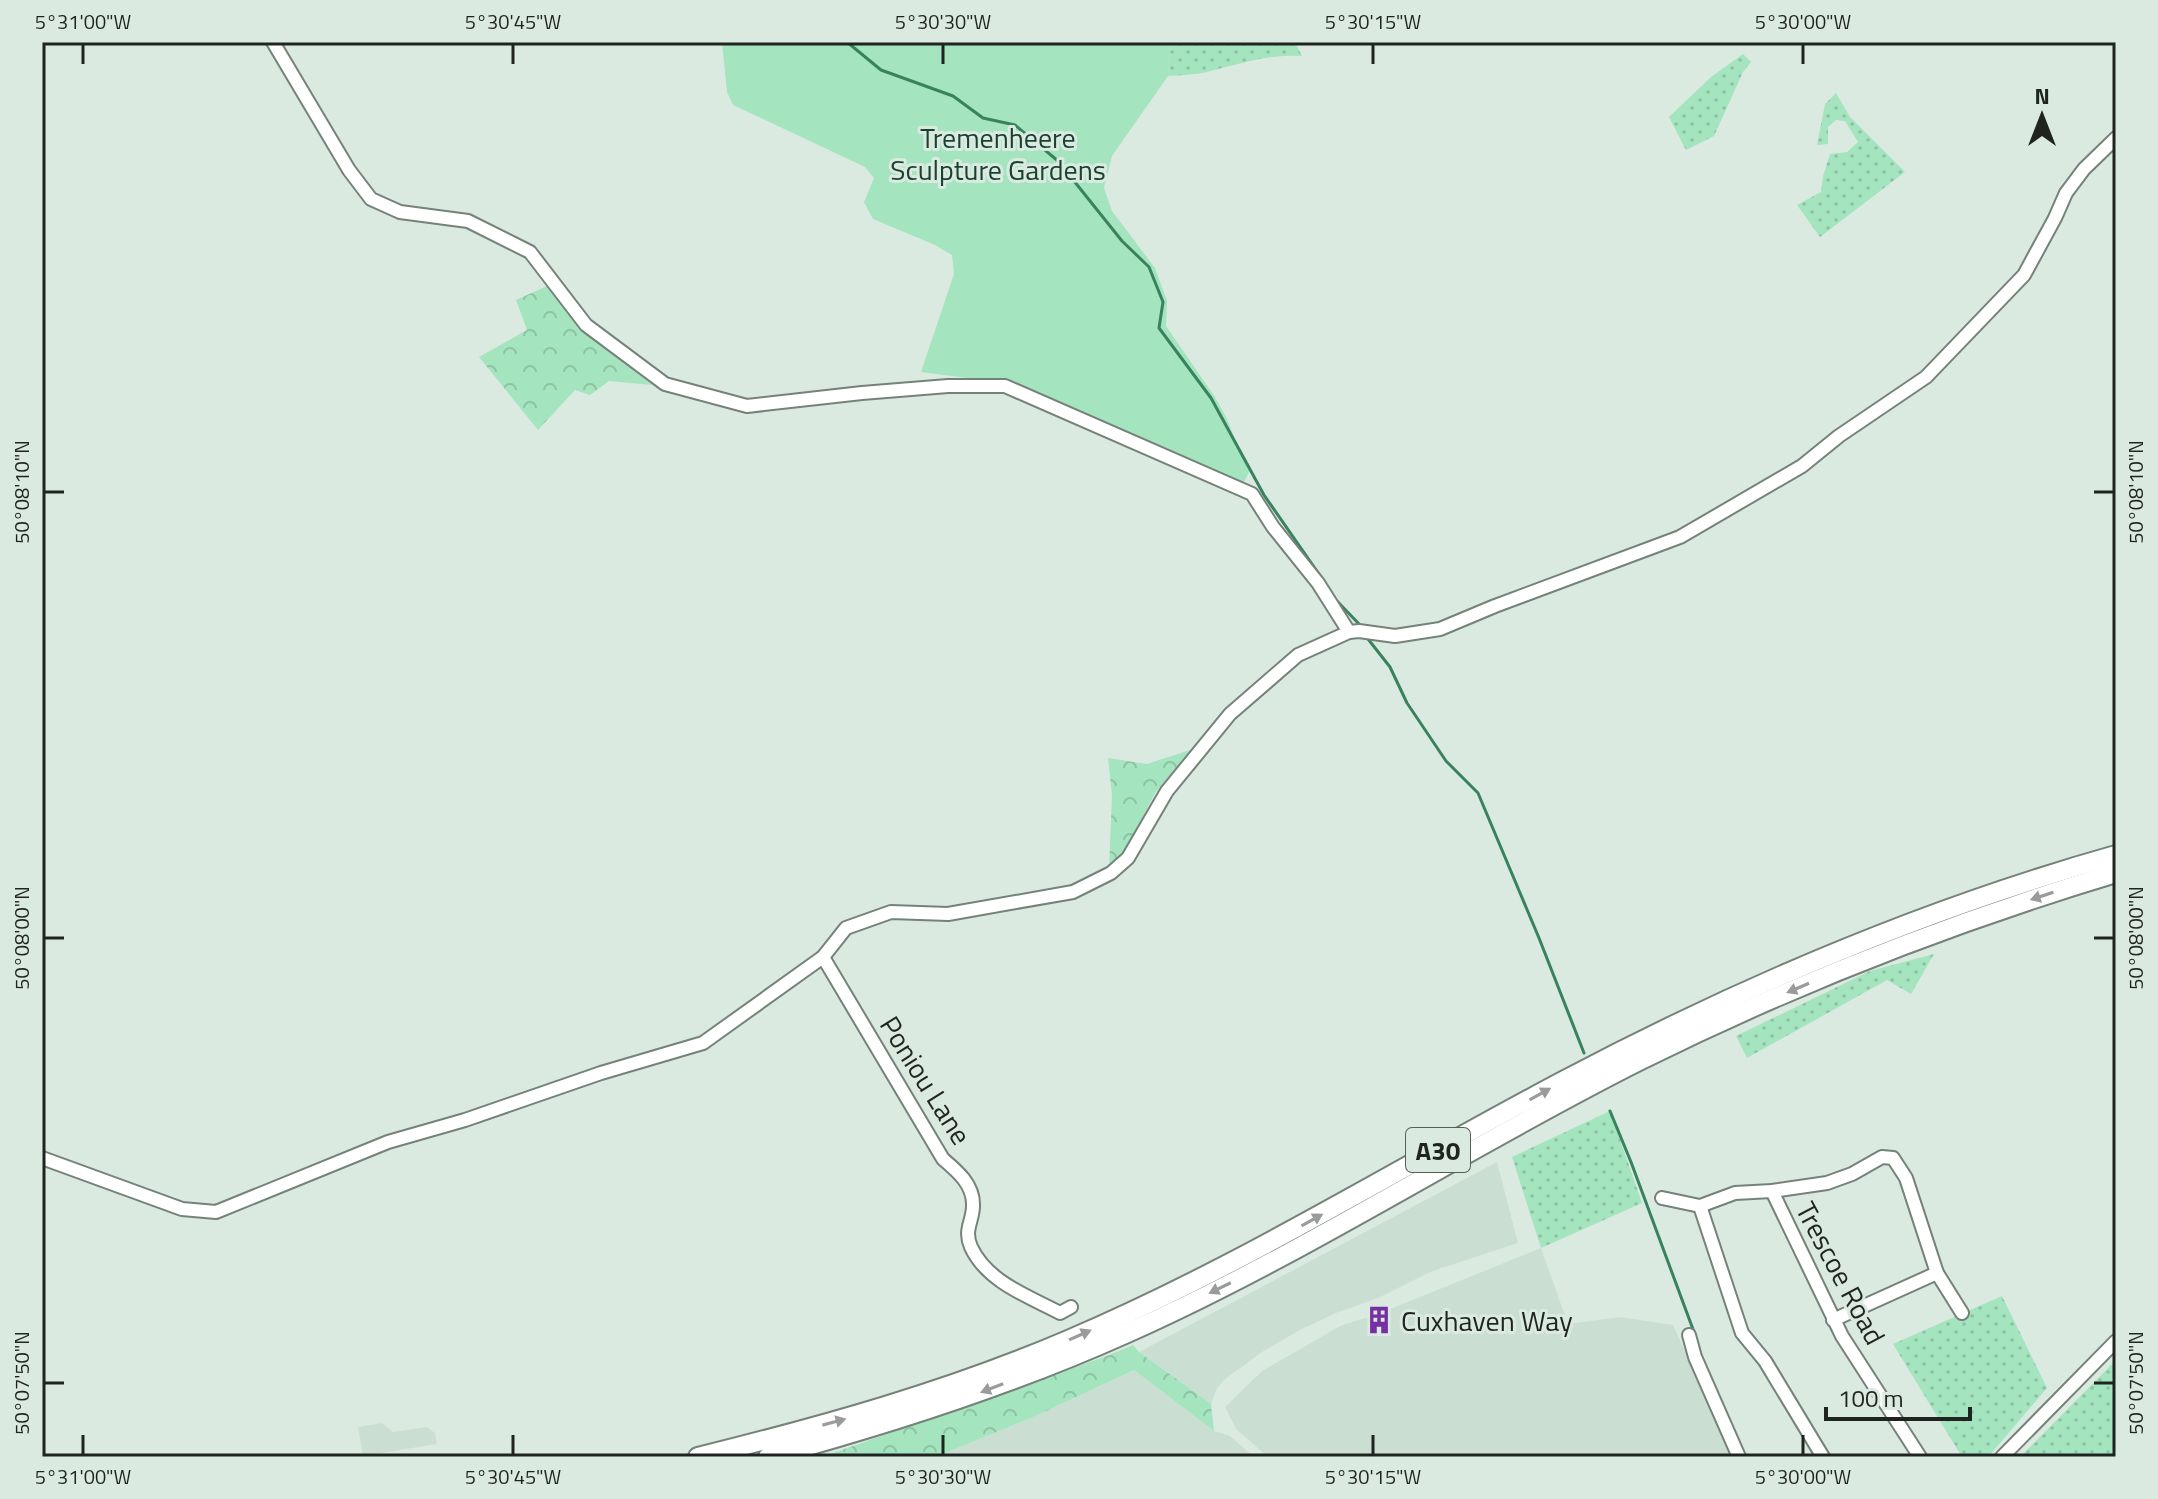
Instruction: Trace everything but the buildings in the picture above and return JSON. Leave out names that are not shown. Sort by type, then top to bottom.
[{"type":"highway","name":"A30","points":[[698,1457],[865,1413],[1067,1341],[1195,1282],[1560,1082],[1713,1006],[1915,922],[2116,855]]},
{"type":"highway","name":"A30","points":[[768,1457],[860,1433],[955,1402],[1116,1338],[1230,1283],[1572,1096],[1721,1022],[1796,988],[1928,936],[2024,901],[2116,873]]},
{"type":"street","points":[[273,42],[349,170],[371,199],[400,212],[468,221],[530,252],[586,325],[665,384],[747,406],[934,387],[1005,386],[1252,494],[1273,527],[1318,583],[1349,632]]},
{"type":"street","points":[[42,1158],[182,1209],[216,1212],[388,1142],[703,1043],[823,957],[846,928],[891,912],[948,914],[1073,892],[1111,873],[1128,858],[1167,791],[1230,714],[1298,655],[1349,632],[1395,636],[1440,629],[1680,537],[1802,466],[1839,436],[1926,377],[2024,275],[2066,193],[2084,169],[2116,138]]},
{"type":"street","name":"Poniou Lane","points":[[823,957],[943,1159],[965,1179],[973,1204],[967,1230],[969,1244],[976,1257],[993,1277],[1060,1313],[1071,1307]]},
{"type":"street","points":[[1662,1198],[1700,1206],[1735,1193],[1827,1183],[1852,1174],[1882,1157],[1893,1158],[1906,1178],[1937,1273],[1962,1313]]},
{"type":"street","name":"Trescoe Road","points":[[1772,1191],[1833,1320],[1917,1456]]},
{"type":"street","points":[[1700,1206],[1742,1333],[1765,1361],[1823,1457]]},
{"type":"street","points":[[1833,1320],[1937,1273]]},
{"type":"street","points":[[1689,1335],[1695,1357],[1739,1457]]},
{"type":"street","points":[[2002,1457],[2116,1341]]},
{"type":"shaded area","points":[[1497,1162],[1518,1243],[1430,1272],[1378,1298],[1300,1330],[1225,1379],[1216,1390],[1211,1404],[1139,1352]]},
{"type":"shaded area","points":[[1541,1248],[1568,1324],[1620,1317],[1673,1325],[1733,1457],[1268,1457],[1236,1429],[1225,1407],[1262,1371],[1340,1326],[1378,1314]]},
{"type":"shaded area","points":[[1134,1370],[1214,1431],[1230,1436],[1254,1457],[935,1457],[1031,1418]]},
{"type":"shaded area","points":[[382,1423],[393,1432],[427,1427],[435,1433],[437,1444],[363,1456],[358,1427]]},
{"type":"green space","name":"Tremenheere Sculpture Gardens","points":[[722,42],[1171,42],[1168,76],[1112,156],[1104,188],[1112,211],[1155,268],[1167,301],[1166,326],[1215,397],[1239,450],[1251,468],[1242,486],[1082,413],[990,381],[921,372],[954,274],[952,255],[873,219],[864,202],[874,178],[865,167],[733,105],[727,92]]},
{"type":"green space","points":[[1171,42],[1295,42],[1302,56],[1265,58],[1202,73],[1168,76]]},
{"type":"green space","points":[[1743,54],[1751,62],[1743,72],[1714,136],[1686,150],[1669,117],[1711,77]]},
{"type":"green space","points":[[1836,93],[1850,117],[1905,172],[1820,237],[1797,205],[1821,192],[1830,154],[1847,152],[1858,142],[1845,121],[1836,120],[1828,127],[1828,144],[1817,145],[1825,104]]},
{"type":"green space","points":[[547,286],[578,327],[652,385],[609,381],[590,395],[575,390],[538,430],[479,357],[527,330],[516,300]]},
{"type":"green space","points":[[1190,750],[1155,793],[1125,851],[1109,869],[1112,795],[1108,758],[1147,764]]},
{"type":"green space","points":[[1934,954],[1911,994],[1887,980],[1747,1058],[1736,1036],[1870,971]]},
{"type":"green space","points":[[1610,1111],[1642,1203],[1541,1248],[1512,1157]]},
{"type":"green space","points":[[2002,1296],[2047,1388],[1988,1457],[1962,1457],[1893,1344]]},
{"type":"green space","points":[[1133,1345],[1211,1404],[1214,1431],[1134,1370],[1031,1418],[935,1457],[822,1457],[1104,1357]]},
{"type":"green space","points":[[2116,1360],[2116,1457],[2020,1457]]},
{"type":"waterway","points":[[847,42],[881,70],[953,96],[983,118],[1015,125],[1058,161],[1122,241],[1149,267],[1163,302],[1159,328],[1211,398],[1264,495],[1321,577]]},
{"type":"waterway","points":[[1336,600],[1361,626]]},
{"type":"waterway","points":[[1368,639],[1390,667],[1407,703],[1446,761],[1478,793],[1584,1053]]},
{"type":"waterway","points":[[1610,1111],[1694,1332]]},
{"type":"place","name":"Cuxhaven Way","points":[[1379,1320]]}]
